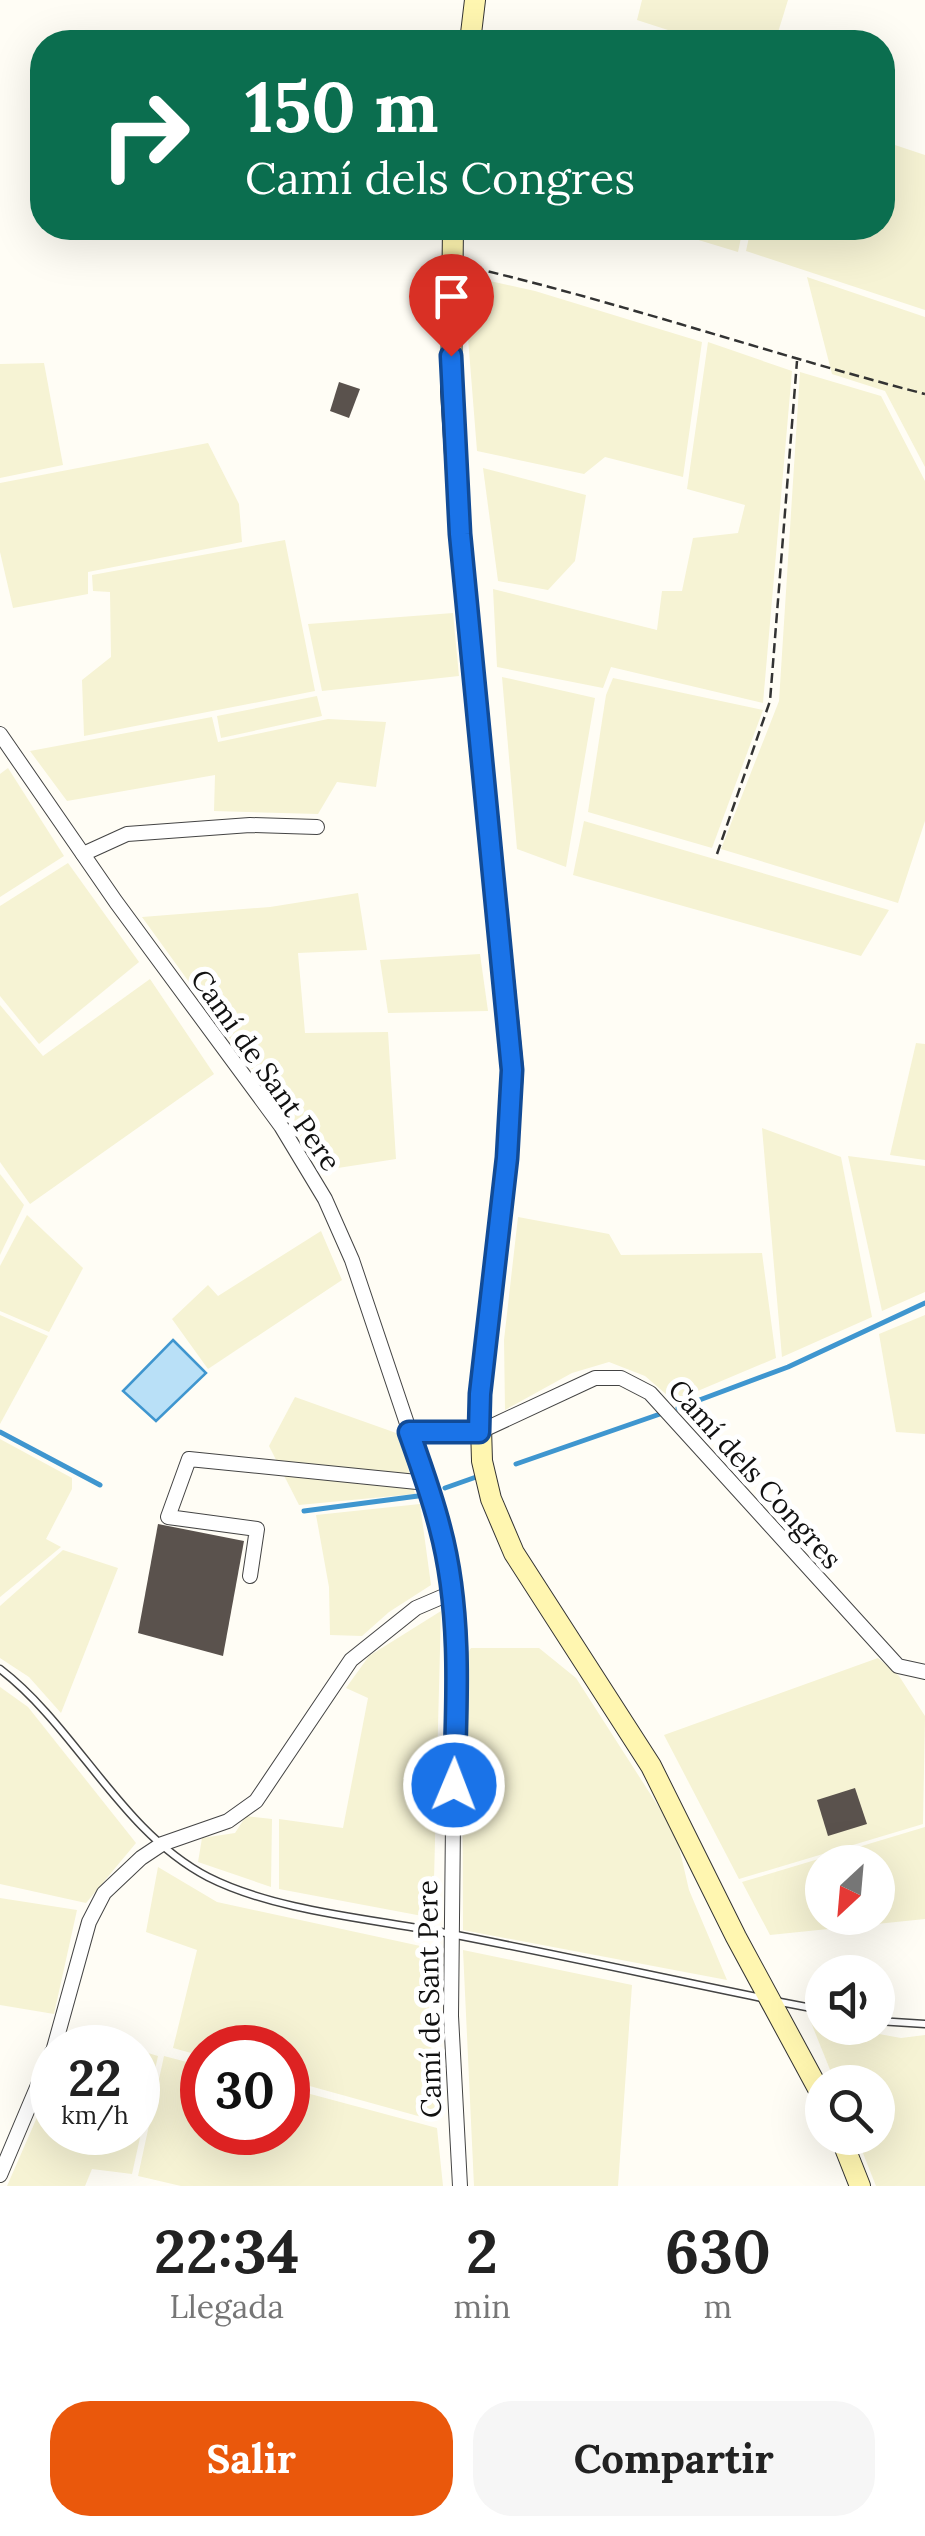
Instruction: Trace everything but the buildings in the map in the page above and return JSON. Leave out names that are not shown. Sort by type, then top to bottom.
[{"type":"main road","points":[[471,30],[475,0]]},
{"type":"main road","points":[[453,240],[450,391],[458,518],[512,1070],[507,1158],[480,1394],[479,1432],[491,1499],[514,1553],[651,1766],[806,2065]]},
{"type":"main road","points":[[848,2155],[860,2186]]},
{"type":"street","name":"Camí de Sant Pere","points":[[0,734],[281,1126],[325,1199],[352,1260],[441,1530],[454,1628],[451,1934],[454,2107],[460,2186]]},
{"type":"street","points":[[83,854],[127,834],[250,825],[317,827]]},
{"type":"street","name":"Camí dels Congres","points":[[409,1432],[479,1432],[595,1378],[621,1378],[650,1393],[898,1666],[925,1672]]},
{"type":"street","points":[[250,1576],[257,1529],[168,1517],[188,1459],[426,1483]]},
{"type":"street","points":[[60,2025],[88,1922],[104,1893],[162,1844],[228,1821],[256,1801],[352,1660],[416,1608],[451,1594]]},
{"type":"street","points":[[0,2175],[30,2104]]},
{"type":"lane","points":[[0,1669],[29,1692],[162,1844],[208,1876],[283,1903],[805,2007]]},
{"type":"lane","points":[[895,2023],[925,2024]]},
{"type":"path","points":[[453,263],[535,282],[797,361],[925,394]]},
{"type":"path","points":[[717,854],[770,701],[797,361]]},
{"type":"shaded area","points":[[642,0],[788,0],[779,30],[668,30],[637,20]]},
{"type":"shaded area","points":[[895,145],[925,155],[925,310],[746,251],[748,240],[895,240]]},
{"type":"shaded area","points":[[698,240],[740,240],[738,252]]},
{"type":"shaded area","points":[[463,275],[535,291],[702,342],[683,477],[605,457],[584,474],[477,451]]},
{"type":"shaded area","points":[[807,277],[925,317],[925,467],[885,391],[832,374]]},
{"type":"shaded area","points":[[708,342],[792,371],[763,703],[611,667],[603,688],[497,667],[493,589],[657,630],[662,591],[682,591],[693,538],[738,533],[745,505],[687,489]]},
{"type":"shaded area","points":[[44,363],[63,465],[0,478],[0,364]]},
{"type":"shaded area","points":[[800,372],[881,396],[925,481],[925,821],[898,903],[721,849],[779,701]]},
{"type":"shaded area","points":[[208,443],[239,504],[242,542],[88,572],[88,594],[13,608],[0,552],[0,483]]},
{"type":"shaded area","points":[[483,468],[586,495],[575,561],[548,590],[498,581]]},
{"type":"shaded area","points":[[285,540],[315,691],[84,736],[82,680],[111,657],[110,592],[93,591],[92,575]]},
{"type":"shaded area","points":[[453,613],[459,676],[322,691],[308,624]]},
{"type":"shaded area","points":[[502,677],[595,698],[566,867],[517,849]]},
{"type":"shaded area","points":[[613,678],[763,710],[712,848],[588,812],[606,695]]},
{"type":"shaded area","points":[[317,696],[322,716],[221,738],[217,716]]},
{"type":"shaded area","points":[[212,717],[218,742],[328,719],[386,722],[376,787],[337,782],[318,814],[214,811],[215,775],[67,801],[30,751]]},
{"type":"shaded area","points":[[8,768],[64,856],[0,897],[0,774]]},
{"type":"shaded area","points":[[584,821],[889,910],[861,956],[573,875]]},
{"type":"shaded area","points":[[68,863],[139,962],[39,1044],[0,996],[0,906]]},
{"type":"shaded area","points":[[358,893],[367,950],[298,953],[305,1033],[388,1032],[396,1159],[325,1170],[142,917],[270,907]]},
{"type":"shaded area","points":[[480,954],[488,1011],[388,1013],[380,960]]},
{"type":"shaded area","points":[[150,979],[214,1074],[30,1204],[0,1162],[0,1005],[43,1056]]},
{"type":"shaded area","points":[[916,1043],[925,1044],[925,1160],[890,1155]]},
{"type":"shaded area","points":[[762,1128],[841,1157],[872,1317],[782,1357]]},
{"type":"shaded area","points":[[848,1156],[925,1166],[925,1292],[882,1311]]},
{"type":"shaded area","points":[[0,1174],[24,1205],[0,1255]]},
{"type":"shaded area","points":[[27,1215],[83,1268],[49,1332],[0,1311],[0,1266]]},
{"type":"shaded area","points":[[518,1217],[609,1234],[621,1255],[762,1253],[776,1358],[674,1401],[645,1376],[609,1362],[572,1373],[505,1410],[504,1340]]},
{"type":"shaded area","points":[[321,1231],[342,1280],[208,1369],[172,1319],[208,1285],[218,1296]]},
{"type":"shaded area","points":[[0,1315],[48,1336],[0,1424]]},
{"type":"shaded area","points":[[925,1315],[925,1434],[896,1432],[879,1334]]},
{"type":"shaded area","points":[[295,1397],[399,1434],[415,1494],[299,1505],[269,1446]]},
{"type":"shaded area","points":[[0,1439],[72,1478],[72,1489],[46,1539],[61,1547],[0,1597]]},
{"type":"shaded area","points":[[420,1504],[431,1585],[389,1612],[362,1636],[330,1635],[329,1587],[316,1515]]},
{"type":"shaded area","points":[[63,1550],[118,1568],[61,1713],[29,1677],[0,1658],[0,1606]]},
{"type":"shaded area","points":[[441,1611],[433,1918],[279,1889],[279,1819],[343,1828],[368,1698],[346,1688],[369,1656]]},
{"type":"shaded area","points":[[471,1648],[539,1648],[576,1678],[676,1834],[689,1890],[727,1980],[463,1930],[462,1661]]},
{"type":"shaded area","points":[[878,1658],[899,1676],[925,1716],[923,1824],[853,1845],[805,1845],[805,1859],[739,1879],[664,1735]]},
{"type":"shaded area","points":[[0,1687],[28,1707],[136,1843],[86,1903],[0,1884]]},
{"type":"shaded area","points":[[246,1816],[272,1819],[271,1887],[198,1862],[202,1838],[235,1833]]},
{"type":"shaded area","points":[[925,1827],[925,1919],[895,1922],[895,1845],[865,1845]]},
{"type":"shaded area","points":[[805,1863],[805,1931],[770,1935],[742,1882]]},
{"type":"shaded area","points":[[158,1867],[217,1902],[425,1947],[436,2121],[310,2086],[310,2025],[180,2025],[180,2050],[173,2048],[197,1950],[146,1932]]},
{"type":"shaded area","points":[[0,1898],[77,1910],[54,2014],[0,2005]]},
{"type":"shaded area","points":[[463,1950],[632,1985],[618,2186],[474,2186]]},
{"type":"shaded area","points":[[925,2035],[925,2186],[876,2186],[864,2155],[895,2155],[895,2065],[828,2065],[820,2045],[895,2045],[895,2037]]},
{"type":"shaded area","points":[[164,2056],[180,2060],[180,2155],[310,2155],[310,2094],[437,2128],[443,2186],[181,2186],[138,2176],[143,2155],[160,2155],[160,2074]]},
{"type":"shaded area","points":[[30,2133],[30,2155],[136,2155],[132,2174],[92,2169],[85,2186],[7,2186]]},
{"type":"water","points":[[173,1340],[206,1373],[156,1421],[123,1391]]},
{"type":"waterway","points":[[678,1408],[788,1367],[925,1303]]},
{"type":"waterway","points":[[516,1464],[660,1414]]},
{"type":"waterway","points":[[0,1432],[100,1485]]},
{"type":"waterway","points":[[445,1488],[479,1476]]},
{"type":"waterway","points":[[304,1511],[418,1496]]},
{"type":"route","points":[[451,356],[460,534],[512,1070],[507,1158],[479,1432],[409,1432],[441,1530],[449,1578],[454,1628],[454,1785]]}]
